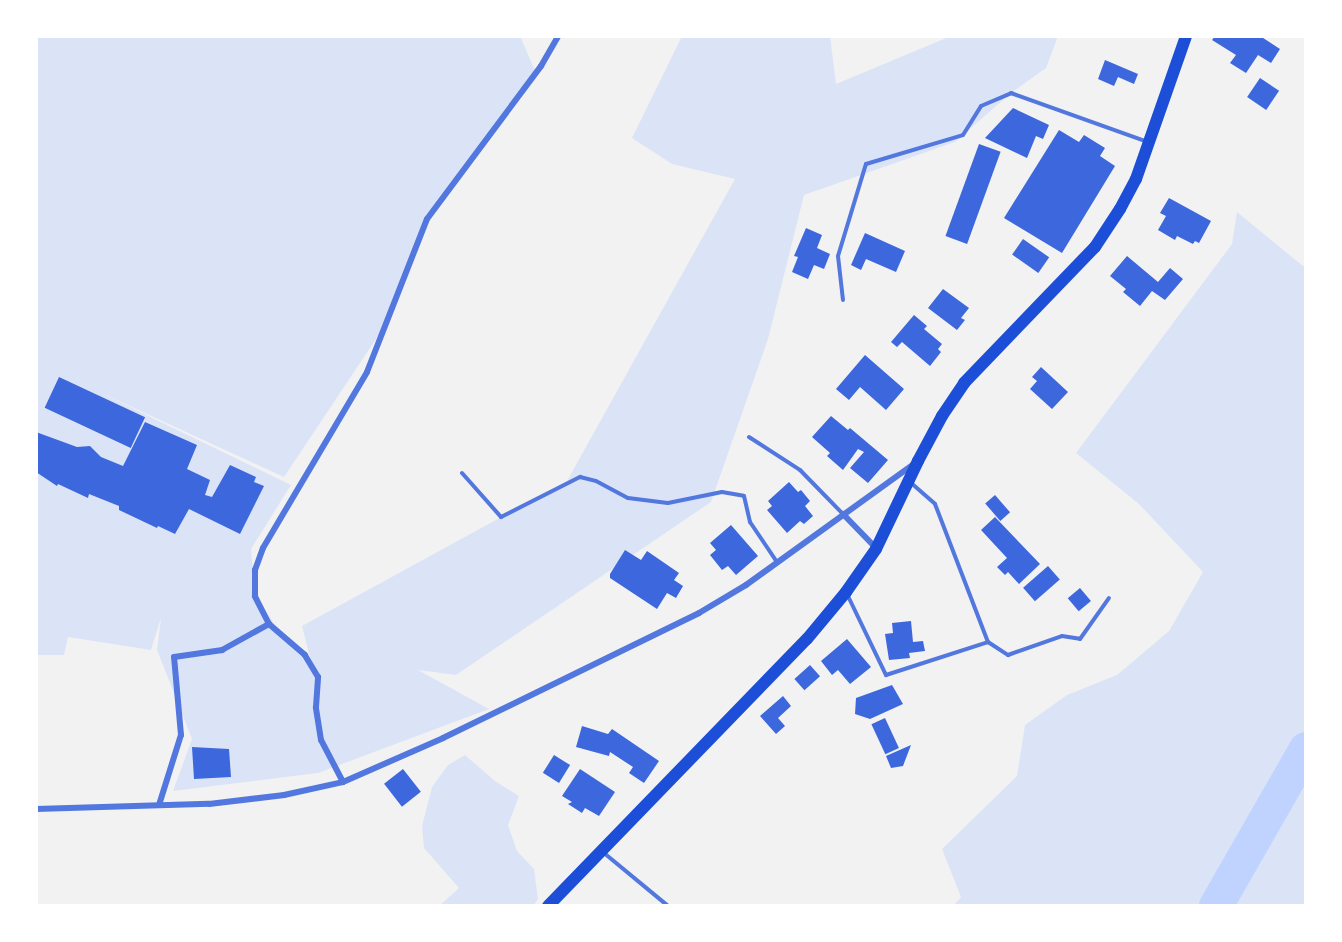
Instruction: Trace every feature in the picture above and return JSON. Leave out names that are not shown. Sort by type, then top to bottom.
[{"type":"main road","points":[[548,906],[807,639],[846,592],[876,549],[918,461],[942,416],[964,383],[1095,246],[1136,179],[1186,36]]},
{"type":"street","points":[[343,782],[321,740],[316,707],[318,677],[305,655],[269,624],[255,596],[255,570],[263,548],[367,372],[427,219],[541,66],[558,36]]},
{"type":"street","points":[[36,809],[220,803],[284,795],[343,782],[443,738],[699,613],[746,585],[918,461]]},
{"type":"street","points":[[843,514],[876,549]]},
{"type":"street","points":[[159,805],[181,735],[174,657],[222,650],[269,624]]},
{"type":"lane","points":[[843,300],[838,256],[866,164],[963,135],[981,106],[1011,93],[1148,142]]},
{"type":"lane","points":[[749,437],[801,470],[843,514]]},
{"type":"lane","points":[[462,473],[501,517],[580,477],[596,481],[628,498],[668,503],[722,492],[744,496],[750,522],[777,562]]},
{"type":"lane","points":[[909,482],[934,504],[988,642],[1008,655],[1062,636],[1080,639],[1108,598]]},
{"type":"lane","points":[[846,592],[886,675],[988,642]]},
{"type":"lane","points":[[602,851],[668,906]]},
{"type":"shaded area","points":[[36,36],[520,36],[536,73],[427,219],[384,327],[284,477],[99,392],[291,485],[251,549],[255,596],[284,637],[312,665],[302,626],[567,481],[735,179],[672,164],[632,138],[682,36],[830,36],[836,84],[951,36],[1058,36],[1046,68],[1011,93],[955,142],[804,195],[768,339],[711,502],[456,675],[418,670],[489,709],[318,773],[173,791],[192,739],[157,650],[161,618],[151,650],[68,637],[64,655],[36,655]]},
{"type":"shaded area","points":[[1237,212],[1303,266],[1306,263],[1306,906],[953,906],[961,897],[942,849],[1017,776],[1025,725],[1067,695],[1117,675],[1169,631],[1203,572],[1139,504],[1076,453],[1232,244]]},
{"type":"shaded area","points":[[465,755],[495,781],[519,796],[508,825],[517,851],[534,869],[538,899],[533,906],[439,906],[459,888],[424,848],[422,826],[432,787],[448,765]]},
{"type":"building","points":[[1215,36],[1260,36],[1280,49],[1271,63],[1258,55],[1246,73],[1230,63],[1236,55],[1212,40]]},
{"type":"building","points":[[1105,60],[1138,74],[1134,84],[1118,77],[1114,86],[1098,79]]},
{"type":"building","points":[[1260,78],[1279,91],[1266,110],[1247,97]]},
{"type":"building","points":[[1013,108],[1049,125],[1043,139],[1036,136],[1027,158],[985,138]]},
{"type":"building","points":[[1059,130],[1079,142],[1084,135],[1105,148],[1100,156],[1115,166],[1062,253],[1004,218]]},
{"type":"building","points":[[979,144],[1001,152],[967,244],[945,236]]},
{"type":"building","points":[[1169,198],[1211,221],[1199,243],[1195,241],[1193,244],[1177,236],[1175,240],[1158,230],[1166,216],[1160,213]]},
{"type":"building","points":[[806,228],[822,235],[817,248],[830,254],[824,269],[814,265],[808,279],[792,272],[798,257],[794,256]]},
{"type":"building","points":[[865,233],[905,251],[896,272],[866,259],[861,270],[851,265]]},
{"type":"building","points":[[1023,239],[1049,257],[1038,273],[1012,255]]},
{"type":"building","points":[[1127,256],[1158,282],[1170,268],[1183,279],[1165,300],[1152,291],[1140,306],[1123,292],[1126,289],[1110,276]]},
{"type":"building","points":[[943,289],[969,308],[961,318],[965,320],[957,330],[928,308]]},
{"type":"building","points":[[914,315],[927,326],[924,329],[942,344],[938,349],[941,352],[930,366],[902,342],[897,347],[891,342]]},
{"type":"building","points":[[865,355],[904,389],[886,410],[860,387],[849,400],[836,389]]},
{"type":"building","points":[[1041,367],[1068,392],[1052,409],[1030,389],[1037,381],[1032,377]]},
{"type":"building","points":[[59,377],[145,417],[131,448],[45,408]]},
{"type":"building","points":[[831,416],[848,430],[850,428],[888,460],[868,483],[850,468],[864,452],[858,449],[843,470],[827,456],[830,453],[812,437]]},
{"type":"building","points":[[145,422],[197,445],[187,469],[210,480],[205,495],[212,497],[230,465],[256,477],[254,482],[264,486],[240,534],[189,509],[175,534],[119,510],[119,506],[89,494],[88,498],[58,484],[57,486],[36,472],[36,432],[77,447],[90,446],[101,457],[123,466]]},
{"type":"building","points":[[789,482],[798,492],[801,490],[810,501],[805,506],[813,516],[804,524],[800,521],[787,533],[767,510],[772,506],[768,501]]},
{"type":"building","points":[[995,495],[1010,512],[1000,521],[985,504]]},
{"type":"building","points":[[995,517],[1040,564],[1019,584],[1008,572],[1005,575],[997,567],[1007,558],[981,530]]},
{"type":"building","points":[[731,525],[758,556],[736,575],[728,566],[722,570],[710,555],[716,550],[710,543]]},
{"type":"building","points":[[625,550],[641,560],[647,551],[679,573],[674,580],[683,586],[676,598],[667,593],[657,609],[610,578],[610,574]]},
{"type":"building","points":[[1048,566],[1060,580],[1035,601],[1023,588]]},
{"type":"building","points":[[1080,588],[1091,601],[1079,611],[1068,598]]},
{"type":"building","points":[[911,621],[913,642],[923,641],[925,651],[909,653],[910,658],[889,660],[885,634],[893,633],[892,623]]},
{"type":"building","points":[[847,639],[871,667],[850,684],[838,670],[832,675],[821,661]]},
{"type":"building","points":[[810,665],[820,676],[804,690],[794,679]]},
{"type":"building","points":[[892,685],[903,704],[870,719],[855,714],[856,698]]},
{"type":"building","points":[[783,696],[791,706],[778,718],[785,726],[776,734],[760,716]]},
{"type":"building","points":[[885,718],[899,748],[885,754],[871,724]]},
{"type":"building","points":[[582,726],[608,734],[612,729],[659,761],[644,783],[629,773],[633,767],[610,752],[609,756],[576,747]]},
{"type":"building","points":[[911,745],[903,766],[891,768],[886,756]]},
{"type":"building","points":[[192,747],[229,749],[231,777],[194,779]]},
{"type":"building","points":[[554,755],[570,765],[559,783],[543,773]]},
{"type":"building","points":[[403,769],[421,792],[402,807],[384,784]]},
{"type":"building","points":[[580,769],[615,792],[599,816],[585,808],[582,813],[568,804],[572,802],[562,796]]},
{"type":"waterway","points":[[1216,906],[1306,749]]}]
